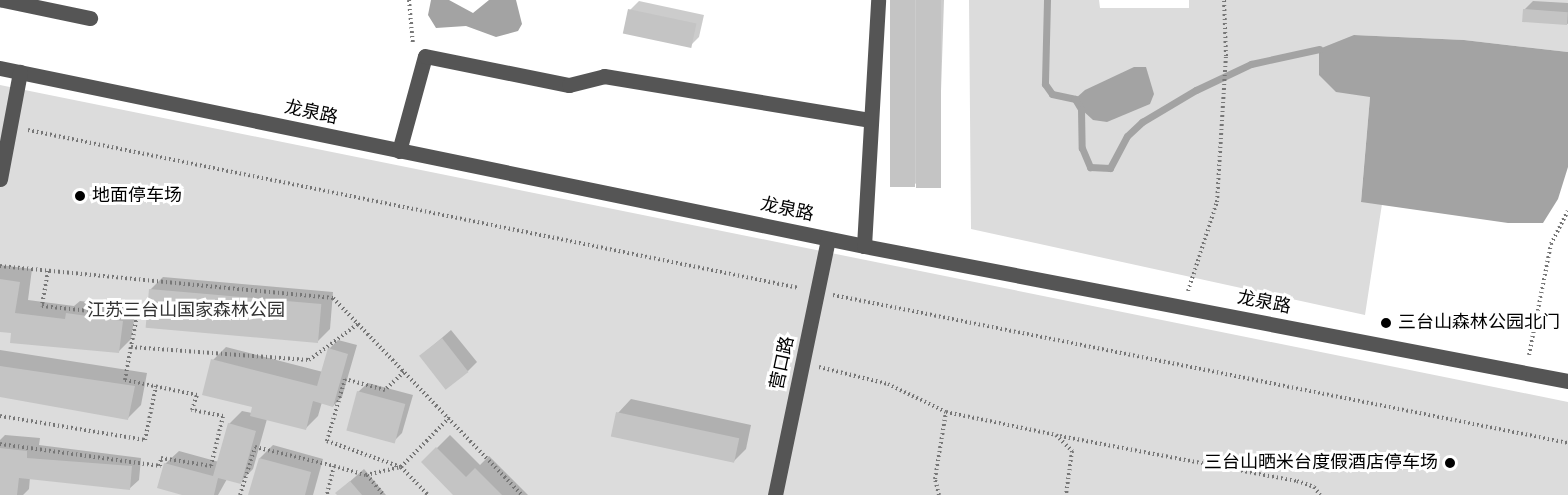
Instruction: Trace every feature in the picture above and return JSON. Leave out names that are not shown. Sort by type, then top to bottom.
[{"type":"street","points":[[3,0],[90,18]]},
{"type":"street","points":[[864,246],[878,0]]},
{"type":"street","points":[[399,151],[425,56],[569,85],[604,76],[869,120]]},
{"type":"street","name":"龙泉路","points":[[0,68],[828,239],[1568,381]]},
{"type":"street","points":[[0,179],[20,72]]},
{"type":"street","name":"营口路","points":[[775,495],[828,239]]},
{"type":"path","points":[[409,0],[410,36],[414,46],[425,56]]},
{"type":"path","points":[[1182,307],[1217,202],[1226,56],[1224,0]]},
{"type":"path","points":[[9,131],[33,130],[818,292],[1568,443]]},
{"type":"path","points":[[1525,373],[1551,244],[1568,211]]},
{"type":"path","points":[[0,266],[333,298],[522,495]]},
{"type":"path","points":[[0,444],[160,466],[161,458],[211,466],[223,416],[192,410],[197,395],[125,380],[137,316],[42,306],[48,271]]},
{"type":"path","points":[[131,347],[309,360],[358,324]]},
{"type":"path","points":[[803,363],[888,384],[946,412],[1297,481],[1314,487],[1320,495]]},
{"type":"path","points":[[404,372],[385,390],[345,379],[327,441],[400,467],[428,495]]},
{"type":"path","points":[[0,417],[145,440],[156,387]]},
{"type":"path","points":[[939,495],[935,479],[946,412]]},
{"type":"path","points":[[240,495],[255,447],[366,475],[400,467],[449,418]]},
{"type":"path","points":[[1056,435],[1072,451],[1066,495]]},
{"type":"path","points":[[327,495],[334,466]]},
{"type":"path","points":[[366,475],[384,495]]},
{"type":"green space","points":[[969,0],[1099,0],[1100,8],[1189,8],[1189,0],[1568,0],[1568,52],[1464,40],[1354,35],[1370,97],[1361,201],[1382,204],[1365,315],[971,229]]},
{"type":"green space","name":"江苏三台山国家森林公园","points":[[0,85],[1568,402],[1568,495],[0,495]]},
{"type":"shaded area","points":[[431,0],[449,0],[473,13],[489,0],[516,0],[522,24],[518,31],[496,37],[466,26],[436,28],[428,15]]},
{"type":"shaded area","points":[[1354,35],[1464,40],[1568,52],[1568,167],[1558,199],[1543,223],[1508,223],[1361,202],[1370,97],[1336,92],[1319,75],[1319,49]]},
{"type":"shaded area","points":[[1134,67],[1146,67],[1154,94],[1150,104],[1107,122],[1093,120],[1081,109],[1075,99],[1085,90]]},
{"type":"building","points":[[890,0],[915,0],[915,187],[890,187]]},
{"type":"building","points":[[916,0],[941,0],[941,188],[916,188]]},
{"type":"building","points":[[628,9],[696,24],[691,48],[623,33]]},
{"type":"building","points":[[1523,9],[1568,12],[1567,25],[1522,22]]},
{"type":"building","points":[[0,279],[20,282],[15,313],[65,319],[66,313],[123,321],[119,353],[10,343],[11,333],[0,332]]},
{"type":"building","points":[[149,289],[321,304],[318,343],[146,328]]},
{"type":"building","points":[[442,338],[468,372],[446,390],[419,356]]},
{"type":"building","points":[[328,348],[348,354],[333,407],[313,401],[306,430],[250,416],[252,407],[202,395],[211,359],[317,386]]},
{"type":"building","points":[[0,366],[135,386],[128,420],[0,397]]},
{"type":"building","points":[[357,391],[405,404],[395,444],[346,431]]},
{"type":"building","points":[[616,412],[739,438],[734,463],[611,436]]},
{"type":"building","points":[[228,423],[256,431],[241,484],[218,478],[214,495],[182,495],[157,488],[164,463],[213,476]]},
{"type":"building","points":[[436,447],[466,477],[475,468],[502,495],[453,495],[421,462]]},
{"type":"building","points":[[0,448],[27,451],[27,458],[132,466],[130,490],[19,478],[17,495],[0,495]]},
{"type":"building","points":[[259,458],[311,472],[305,495],[248,495]]},
{"type":"building","points":[[350,481],[362,495],[337,495],[335,493]]},
{"type":"waterway","points":[[1047,0],[1045,84],[1052,94],[1075,99],[1081,109],[1082,148],[1090,167],[1110,168],[1127,136],[1142,122],[1196,90],[1251,64],[1319,49]]},
{"type":"place","name":"地面停车场","points":[[80,196]]},
{"type":"place","name":"三台山森林公园北门","points":[[1386,323]]},
{"type":"place","name":"三台山晒米台度假酒店停车场","points":[[1450,463]]}]
